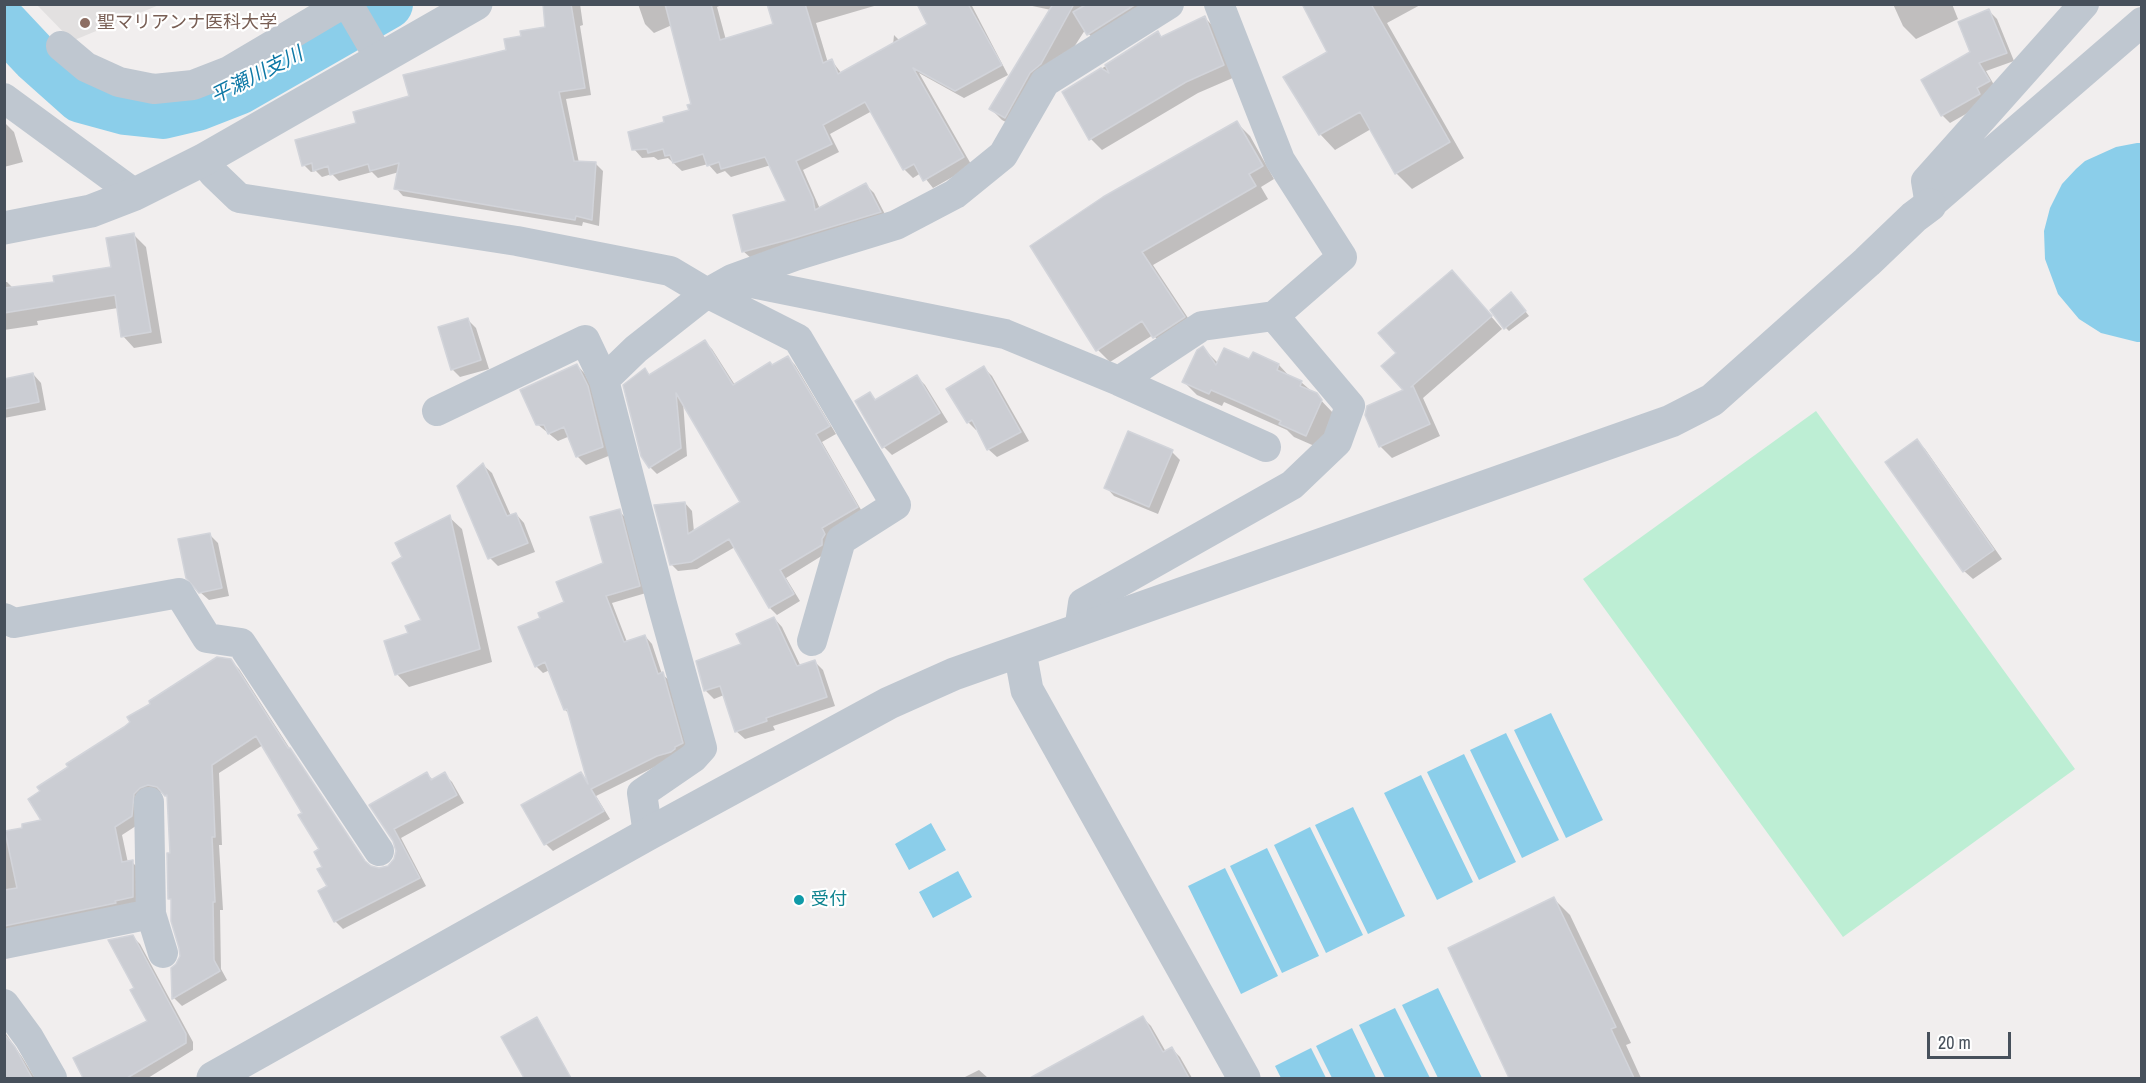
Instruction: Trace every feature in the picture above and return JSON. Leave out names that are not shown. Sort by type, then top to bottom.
[{"type":"street","points":[[4,228],[91,211],[135,194],[203,160],[374,49],[476,4]]},
{"type":"street","points":[[604,380],[636,349],[719,286],[795,256],[896,225],[955,194],[1003,155],[1045,82],[1169,4]]},
{"type":"street","points":[[1119,381],[1202,326],[1274,316],[1342,257],[1280,160],[1219,4]]},
{"type":"street","points":[[1930,205],[1926,181],[2084,4]]},
{"type":"street","points":[[61,46],[86,67],[119,82],[154,89],[193,85],[229,71],[347,7],[374,49]]},
{"type":"street","points":[[213,1078],[648,834],[889,703],[954,674],[1671,422],[1712,400],[1914,217],[2142,22]]},
{"type":"street","points":[[4,98],[135,194]]},
{"type":"street","points":[[203,160],[238,198],[517,241],[670,271],[719,286],[1005,334],[1119,381],[1266,447]]},
{"type":"street","points":[[719,286],[798,339],[896,505],[841,540],[812,641]]},
{"type":"street","points":[[1079,631],[1083,603],[1292,485],[1337,442],[1350,406],[1274,316]]},
{"type":"street","points":[[437,411],[585,340],[604,380],[702,748],[693,758],[642,794],[648,834]]},
{"type":"street","points":[[4,618],[14,623],[179,593],[207,638],[242,644],[379,851]]},
{"type":"street","points":[[1020,652],[1027,690],[1244,1078]]},
{"type":"street","points":[[149,802],[151,914],[163,953]]},
{"type":"street","points":[[4,944],[151,914]]},
{"type":"street","points":[[4,1005],[29,1038],[52,1078]]},
{"type":"shaded area","name":"聖マリアンナ医科大学","points":[[37,5],[159,5],[72,41]]},
{"type":"green space","points":[[1816,411],[2075,769],[1843,937],[1583,579]]},
{"type":"water","points":[[2142,143],[2142,342],[2101,333],[2079,319],[2058,294],[2045,259],[2044,231],[2050,208],[2062,184],[2076,169],[2085,161],[2116,147]]},
{"type":"water","points":[[1551,713],[1603,820],[1566,838],[1514,730]]},
{"type":"water","points":[[1506,733],[1559,840],[1522,858],[1470,750]]},
{"type":"water","points":[[1464,754],[1516,862],[1479,880],[1427,772]]},
{"type":"water","points":[[1421,775],[1473,882],[1437,900],[1384,793]]},
{"type":"water","points":[[1353,807],[1405,916],[1368,934],[1315,825]]},
{"type":"water","points":[[931,823],[946,850],[909,870],[895,844]]},
{"type":"water","points":[[1310,827],[1363,935],[1326,953],[1274,845]]},
{"type":"water","points":[[1267,848],[1319,956],[1282,973],[1230,866]]},
{"type":"water","points":[[1225,868],[1278,976],[1241,994],[1188,886]]},
{"type":"water","points":[[958,871],[972,897],[933,918],[919,892]]},
{"type":"water","points":[[1438,988],[1482,1078],[1438,1078],[1402,1005]]},
{"type":"water","points":[[1395,1008],[1430,1078],[1385,1078],[1359,1025]]},
{"type":"water","points":[[1352,1028],[1376,1078],[1332,1078],[1316,1046]]},
{"type":"water","points":[[1311,1048],[1326,1078],[1281,1078],[1275,1066]]},
{"type":"building","points":[[543,4],[571,4],[585,88],[559,92],[574,161],[596,162],[592,220],[576,216],[575,220],[394,189],[399,163],[370,171],[368,164],[330,175],[328,166],[313,171],[312,163],[302,166],[295,140],[356,123],[353,112],[409,96],[403,75],[506,50],[504,39],[521,36],[520,31],[545,27]]},
{"type":"building","points":[[665,4],[711,4],[720,40],[773,24],[767,4],[805,4],[823,63],[832,59],[838,74],[927,24],[917,4],[968,4],[1002,65],[955,91],[913,68],[964,157],[923,181],[914,164],[903,170],[865,102],[823,125],[832,144],[796,161],[813,199],[815,210],[866,183],[881,212],[742,252],[733,215],[786,201],[765,157],[721,169],[719,162],[707,166],[703,154],[673,163],[670,155],[665,156],[663,149],[648,153],[647,149],[632,150],[628,132],[664,122],[663,117],[689,110],[687,105],[691,104]]},
{"type":"building","points":[[1053,4],[1074,4],[1041,64],[1030,73],[1005,118],[989,109]]},
{"type":"building","points":[[1087,4],[1136,4],[1087,35],[1073,12]]},
{"type":"building","points":[[1302,4],[1371,4],[1450,142],[1395,174],[1360,112],[1319,135],[1283,77],[1327,52]]},
{"type":"building","points":[[1989,9],[2007,53],[1979,63],[1990,81],[1977,88],[1980,94],[1941,116],[1921,80],[1970,52],[1958,22]]},
{"type":"building","points":[[1205,16],[1224,65],[1186,82],[1089,140],[1062,92],[1101,68],[1109,73],[1105,65],[1158,31],[1161,37]]},
{"type":"building","points":[[1237,121],[1263,166],[1249,174],[1256,186],[1142,252],[1185,317],[1153,338],[1142,321],[1096,351],[1030,246],[1103,197]]},
{"type":"building","points":[[134,233],[151,332],[121,337],[115,295],[4,313],[4,288],[54,282],[53,276],[111,267],[106,238]]},
{"type":"building","points":[[1452,270],[1492,316],[1411,387],[1413,386],[1430,424],[1379,447],[1365,415],[1367,406],[1403,390],[1381,366],[1396,353],[1378,333]]},
{"type":"building","points":[[1511,292],[1526,311],[1504,329],[1490,310]]},
{"type":"building","points":[[468,318],[481,360],[451,370],[438,327]]},
{"type":"building","points":[[705,340],[733,385],[770,362],[772,365],[788,356],[830,426],[816,434],[858,507],[822,528],[825,534],[822,545],[780,570],[794,594],[769,608],[729,539],[691,562],[670,565],[654,505],[685,502],[688,534],[740,502],[676,393],[681,448],[649,468],[641,456],[623,385],[645,368],[649,375]]},
{"type":"building","points":[[1203,346],[1216,365],[1224,348],[1249,359],[1253,352],[1279,364],[1277,370],[1302,381],[1300,386],[1317,393],[1322,400],[1306,436],[1279,424],[1281,421],[1241,403],[1211,390],[1209,394],[1182,382],[1197,350]]},
{"type":"building","points":[[577,364],[588,386],[603,447],[576,457],[564,427],[548,434],[544,425],[536,425],[520,390]]},
{"type":"building","points":[[984,366],[1021,432],[987,450],[972,420],[967,423],[946,389]]},
{"type":"building","points":[[33,373],[39,402],[4,409],[4,379]]},
{"type":"building","points":[[917,375],[940,413],[882,448],[855,401],[870,392],[875,400]]},
{"type":"building","points":[[1128,431],[1173,450],[1149,507],[1104,488]]},
{"type":"building","points":[[1917,439],[1994,550],[1963,572],[1885,462]]},
{"type":"building","points":[[483,463],[507,516],[516,513],[528,543],[488,559],[457,486]]},
{"type":"building","points":[[620,509],[640,586],[606,596],[624,642],[645,635],[658,674],[663,672],[683,743],[671,752],[657,756],[591,789],[604,811],[544,845],[521,805],[581,772],[588,784],[567,709],[564,710],[545,662],[535,667],[518,627],[540,618],[538,613],[564,602],[556,582],[603,563],[590,517]]},
{"type":"building","points":[[450,515],[480,649],[395,675],[384,641],[408,633],[405,626],[421,620],[392,563],[402,557],[395,543]]},
{"type":"building","points":[[210,533],[222,588],[199,593],[186,578],[178,539]]},
{"type":"building","points":[[774,617],[797,666],[815,660],[827,697],[766,718],[767,721],[735,732],[720,686],[704,691],[696,661],[741,644],[736,634]]},
{"type":"building","points":[[217,657],[231,659],[288,748],[365,861],[371,866],[379,868],[388,866],[394,859],[396,851],[393,841],[369,805],[427,772],[431,780],[445,772],[457,795],[394,829],[420,878],[334,922],[318,891],[327,886],[317,869],[322,867],[314,852],[319,849],[298,815],[302,813],[256,736],[212,765],[215,837],[212,837],[215,902],[213,902],[214,960],[220,971],[172,999],[171,968],[180,956],[171,921],[171,899],[168,899],[167,853],[170,853],[167,795],[165,796],[157,787],[148,785],[140,788],[134,794],[132,816],[115,827],[122,862],[133,860],[133,897],[115,901],[116,903],[4,926],[4,890],[17,888],[5,831],[22,828],[22,824],[41,820],[28,799],[40,791],[37,787],[68,767],[66,764],[124,727],[130,722],[127,717],[150,704],[149,701]]},
{"type":"building","points":[[1554,897],[1616,1027],[1611,1029],[1634,1078],[1509,1078],[1448,948]]},
{"type":"building","points":[[133,935],[186,1034],[186,1043],[127,1078],[83,1078],[73,1058],[147,1021],[130,990],[134,988],[108,940]]},
{"type":"building","points":[[1143,1016],[1163,1052],[1172,1047],[1189,1078],[1030,1078]]},
{"type":"building","points":[[537,1017],[571,1078],[524,1078],[501,1037]]},
{"type":"building","points":[[4,1034],[15,1047],[32,1078],[4,1078]]},
{"type":"waterway","name":"平瀬川支川","points":[[4,24],[35,57],[81,98],[125,110],[163,114],[197,106],[238,90],[388,4]]},
{"type":"place","name":"聖マリアンナ医科大学","points":[[85,23]]},
{"type":"place","name":"受付","points":[[799,900]]}]
